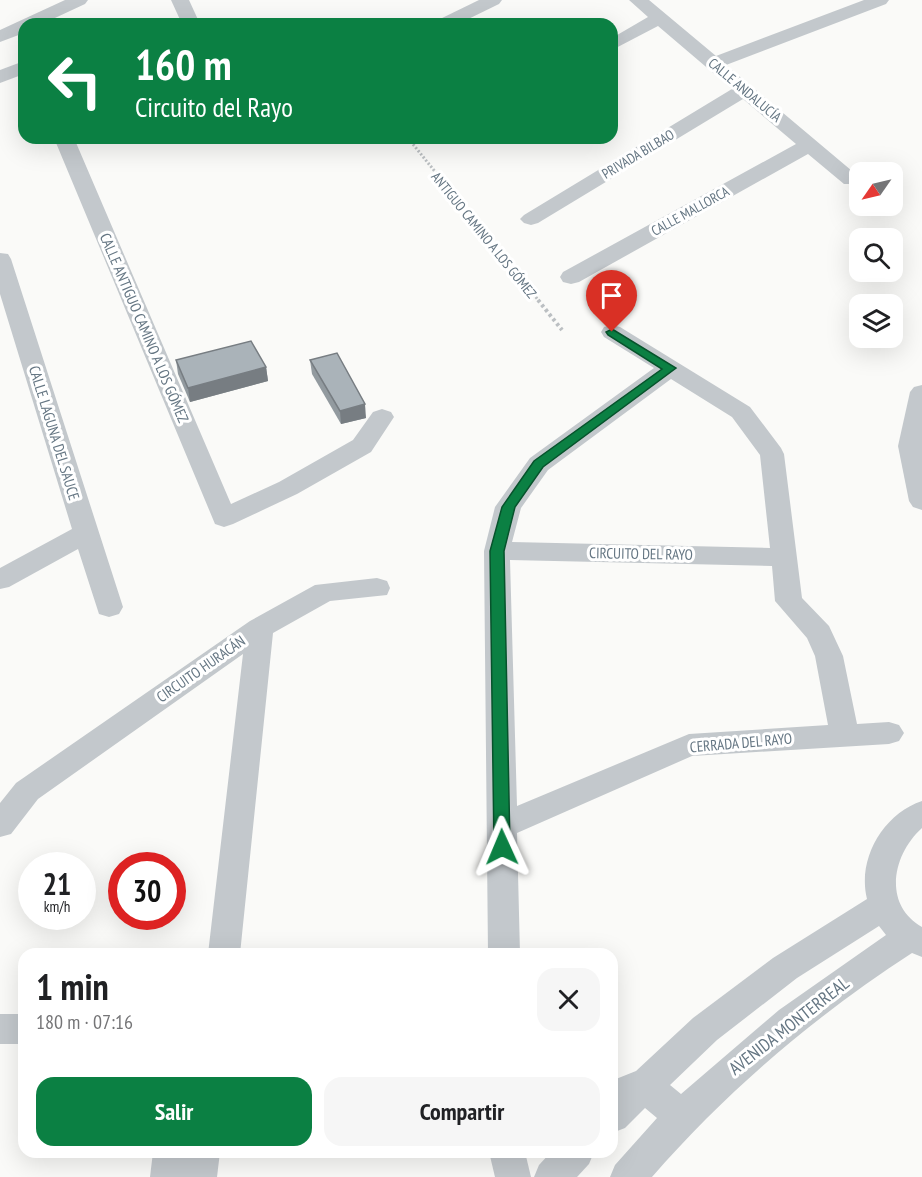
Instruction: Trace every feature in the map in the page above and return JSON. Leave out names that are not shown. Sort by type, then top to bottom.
[{"type":"street","points":[[41,18],[79,0]]},
{"type":"street","points":[[180,0],[188,18]]},
{"type":"street","points":[[456,18],[493,0]]},
{"type":"street","name":"CALLE ANDALUCÍA","points":[[638,0],[849,178]]},
{"type":"street","points":[[714,64],[880,0]]},
{"type":"street","points":[[618,42],[660,18]]},
{"type":"street","points":[[0,77],[18,70]]},
{"type":"street","name":"PRIVADA BILBAO","points":[[531,219],[744,90]]},
{"type":"street","name":"CALLE ANTIGUO CAMINO A LOS GÓMEZ","points":[[67,144],[224,518],[288,488],[362,446],[382,417]]},
{"type":"street","name":"CALLE MALLORCA","points":[[571,277],[809,145]]},
{"type":"street","name":"CALLE LAGUNA DEL SAUCE","points":[[0,259],[109,607]]},
{"type":"street","points":[[612,332],[741,412],[772,454],[789,602],[819,633],[829,656],[845,736]]},
{"type":"street","points":[[504,948],[497,551],[508,507],[539,464],[670,368]]},
{"type":"street","points":[[922,392],[910,446],[922,501]]},
{"type":"street","points":[[0,580],[86,533]]},
{"type":"street","name":"CIRCUITO DEL RAYO","points":[[497,551],[784,557]]},
{"type":"street","points":[[260,628],[325,592],[377,588]]},
{"type":"street","name":"CIRCUITO HURACÁN","points":[[0,825],[27,791],[260,628]]},
{"type":"street","name":"CIRCUITO HURACÁN","points":[[225,948],[260,628]]},
{"type":"street","name":"CERRADA DEL RAYO","points":[[502,826],[689,745],[889,733]]},
{"type":"street","points":[[916,940],[897,927],[888,915],[880,878],[884,853],[897,832],[915,816],[922,813]]},
{"type":"street","points":[[618,1106],[628,1089],[785,968],[885,904]]},
{"type":"street","name":"AVENIDA MONTERREAL","points":[[628,1177],[682,1117],[753,1049],[867,964],[916,940]]},
{"type":"street","points":[[0,1029],[18,1029]]},
{"type":"street","points":[[628,1089],[682,1117]]},
{"type":"street","points":[[168,1177],[170,1158]]},
{"type":"street","points":[[199,1177],[201,1158]]},
{"type":"street","points":[[508,1158],[513,1177]]},
{"type":"street","points":[[552,1177],[570,1158]]},
{"type":"path","name":"ANTIGUO CAMINO A LOS GÓMEZ","points":[[413,144],[562,330]]},
{"type":"building","points":[[251,341],[266,367],[188,388],[176,360]]},
{"type":"building","points":[[337,353],[365,404],[340,411],[310,360]]},
{"type":"route","points":[[502,847],[497,551],[508,507],[539,464],[670,368],[612,332]]}]
